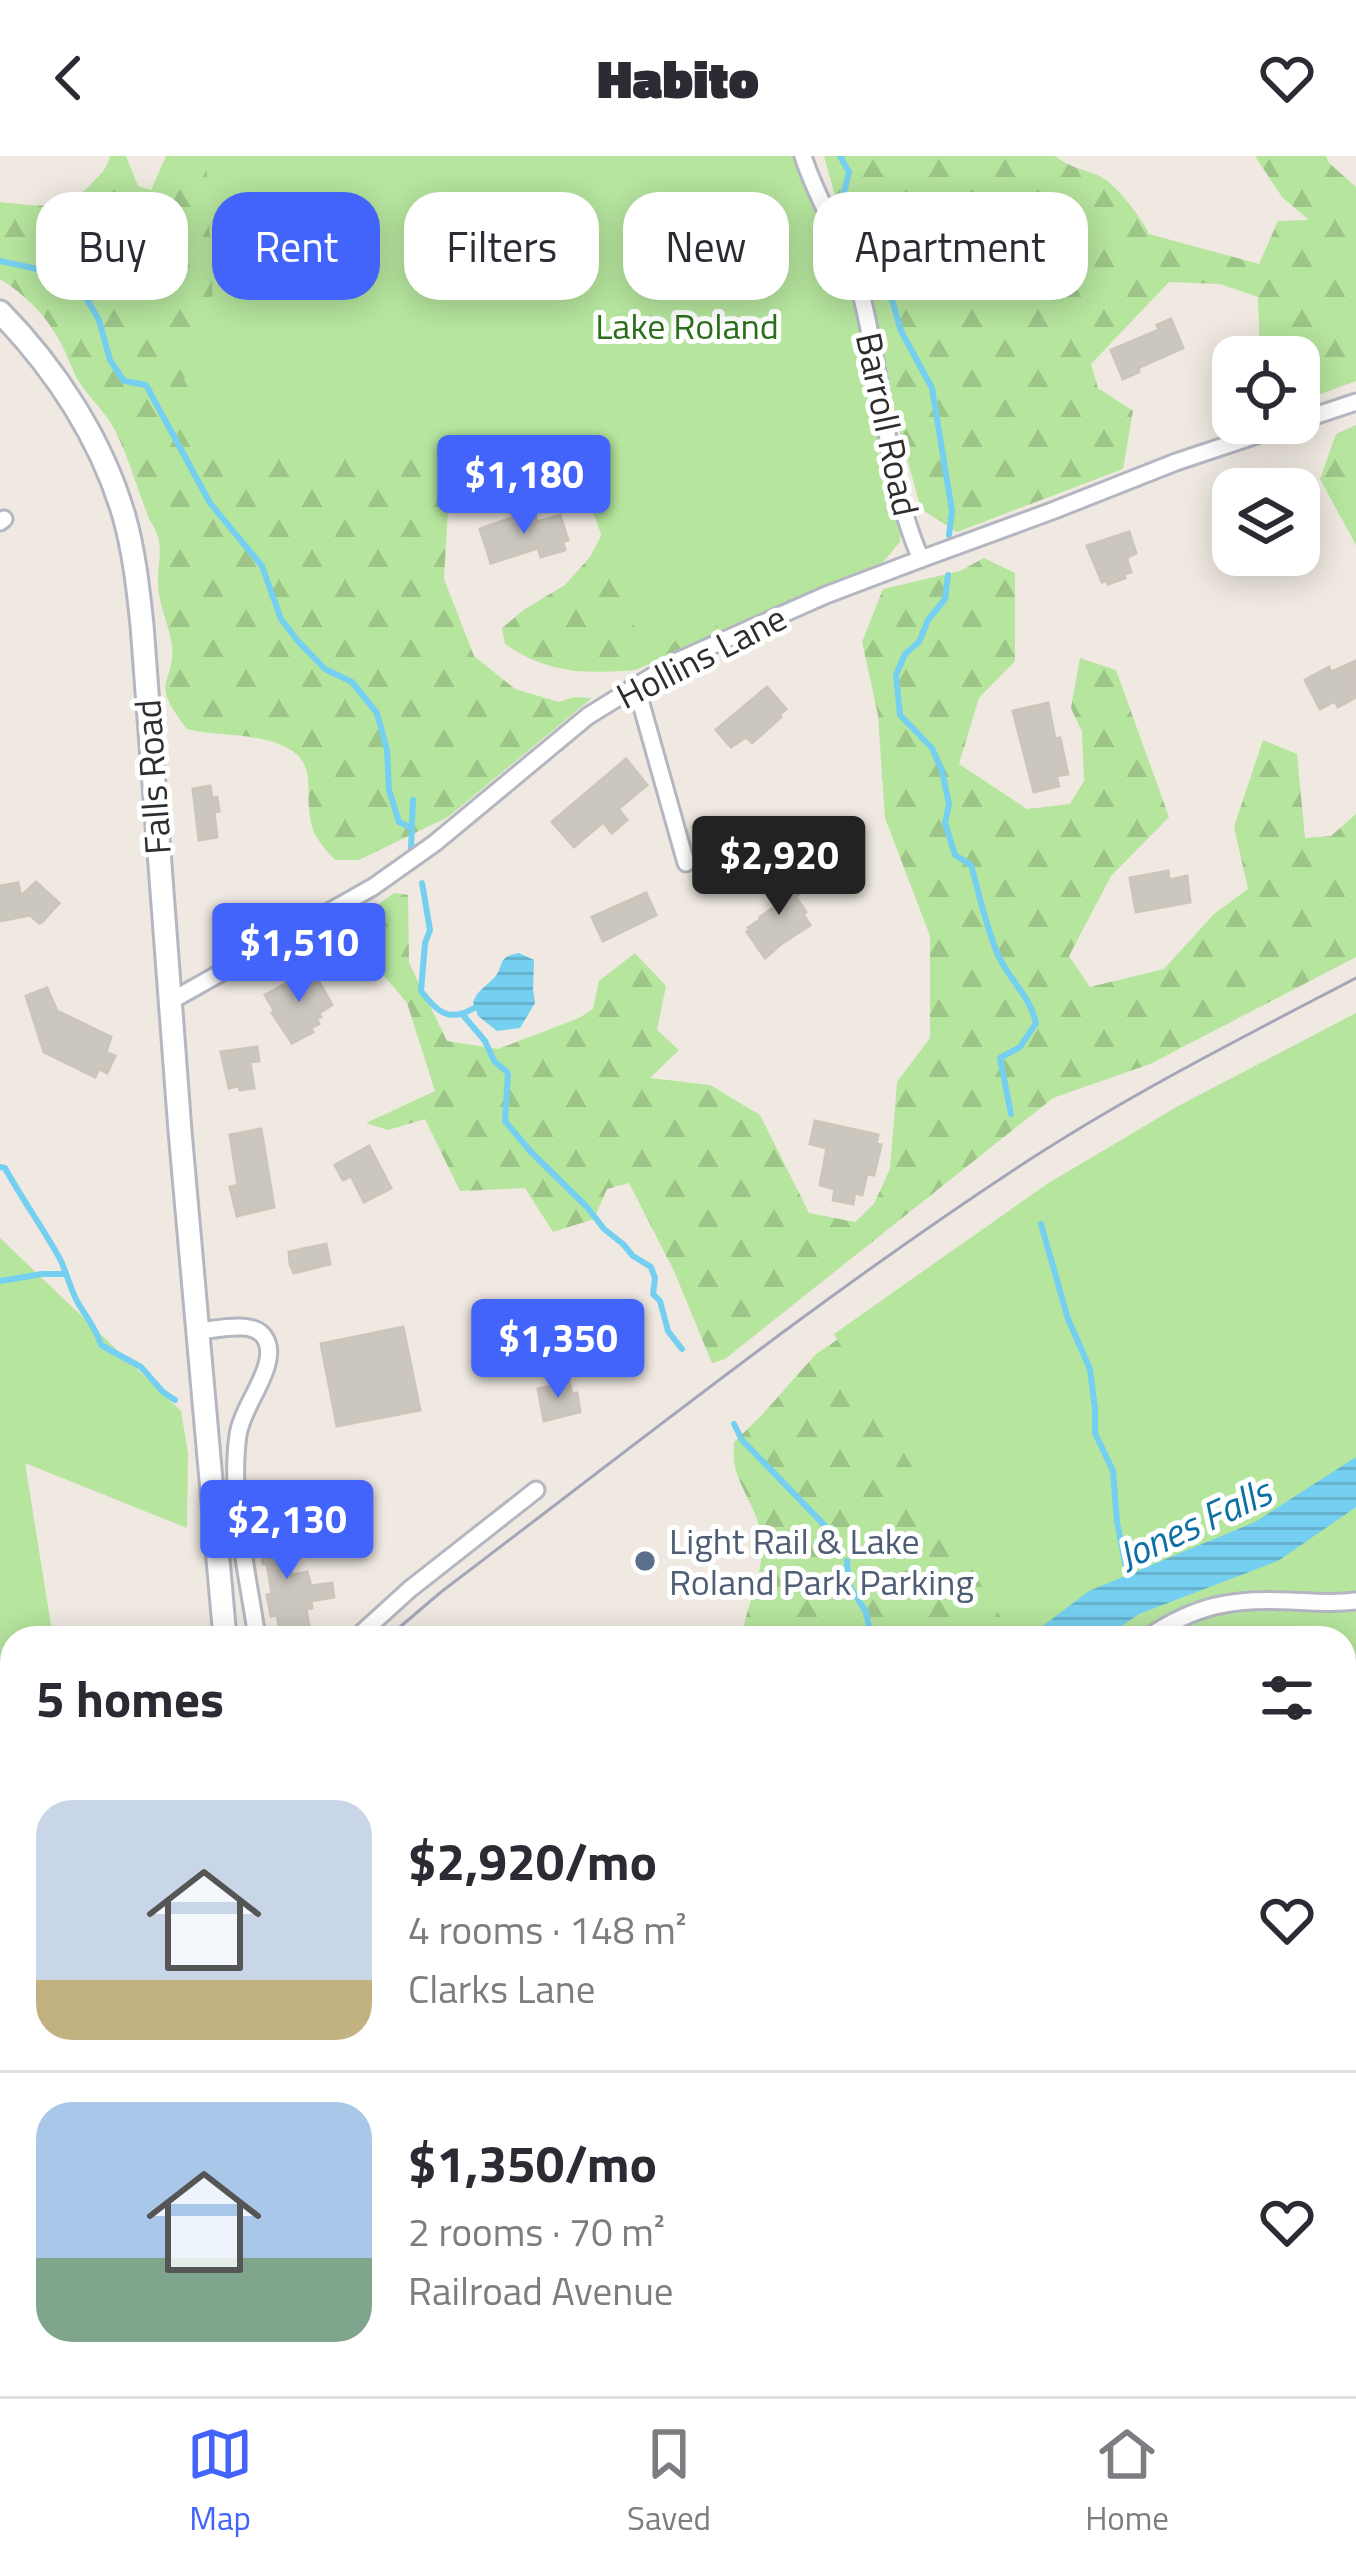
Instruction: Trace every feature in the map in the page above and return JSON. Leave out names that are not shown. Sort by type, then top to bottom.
[{"type":"main road","name":"Falls Road","points":[[0,312],[40,356],[80,417],[112,482],[130,538],[142,625],[169,1002],[224,1626]]},
{"type":"street","name":"Barroll Road","points":[[803,156],[860,292],[897,481],[921,559]]},
{"type":"street","name":"Hollins Lane","points":[[1320,414],[1356,402]]},
{"type":"street","name":"Hollins Lane","points":[[169,1002],[403,867],[558,739],[633,686],[826,595],[1230,444]]},
{"type":"street","points":[[633,686],[686,863]]},
{"type":"street","points":[[197,1331],[253,1328],[267,1342],[267,1370],[244,1412],[238,1435],[241,1527],[255,1626]]},
{"type":"street","points":[[369,1626],[536,1490]]},
{"type":"street","points":[[1167,1626],[1217,1604],[1356,1601]]},
{"type":"green space","points":[[110,156],[126,156],[138,186],[151,190],[166,156],[787,156],[813,256],[813,300],[825,300],[891,554],[636,670],[552,666],[505,644],[502,628],[565,585],[590,557],[611,502],[607,471],[556,447],[522,457],[448,510],[444,579],[474,656],[515,689],[559,702],[592,698],[448,817],[359,860],[335,860],[313,829],[306,767],[300,758],[262,739],[187,729],[173,710],[166,692],[172,650],[159,593],[159,543],[125,453],[46,320],[0,279],[0,202],[36,205],[36,300],[188,300],[188,192],[82,192]]},
{"type":"green space","name":"Lake Roland","points":[[206,156],[795,156],[813,195],[813,300],[857,300],[859,306],[900,542],[883,562],[749,620],[686,632],[648,665],[570,448],[216,449],[184,379],[214,325],[213,300],[380,300],[380,192],[212,192],[212,283]]},
{"type":"green space","points":[[824,156],[1055,156],[1105,180],[1149,234],[1259,264],[1278,221],[1309,220],[1282,197],[1255,156],[1326,156],[1356,187],[1356,381],[1320,394],[1320,336],[1259,336],[1258,297],[1220,284],[1169,282],[1091,364],[1098,388],[1133,411],[1123,469],[957,532],[921,509],[864,300],[1088,300],[1088,192],[834,192]]},
{"type":"green space","points":[[1356,425],[1356,545],[1320,479],[1336,434]]},
{"type":"green space","points":[[984,558],[1015,573],[1015,661],[979,698],[959,764],[1027,809],[1070,804],[1084,781],[1082,732],[1071,708],[1080,658],[1116,670],[1169,817],[1111,876],[1069,956],[1090,987],[1164,969],[1214,914],[1248,889],[1234,827],[1263,740],[1297,754],[1305,838],[1331,836],[1356,814],[1356,957],[1150,1064],[1053,1098],[725,1359],[712,1363],[674,1271],[629,1183],[607,1189],[594,1219],[553,1232],[525,1188],[460,1191],[425,1119],[388,1130],[366,1123],[435,1091],[407,1003],[344,929],[394,893],[408,895],[409,963],[447,1041],[498,1049],[593,1009],[599,981],[635,953],[666,986],[657,1030],[679,1050],[650,1078],[710,1085],[760,1115],[809,1213],[855,1222],[874,1204],[890,1169],[897,1082],[930,1038],[930,936],[885,818],[878,715],[862,642],[883,589],[960,571]]},
{"type":"green space","points":[[1356,1013],[1356,1626],[1006,1626],[834,1334],[1047,1184],[1180,1105]]},
{"type":"green space","points":[[1162,1123],[1356,1457],[1049,1626],[745,1626],[762,1548],[756,1518],[735,1468],[734,1442],[816,1354]]},
{"type":"green space","points":[[0,1238],[181,1411],[188,1453],[187,1528],[25,1463],[51,1626],[0,1626]]},
{"type":"water","points":[[519,953],[534,960],[535,1003],[520,1028],[497,1031],[478,1016],[473,1002],[504,960]]},
{"type":"water","name":"Jones Falls","points":[[1356,1457],[1356,1507],[1278,1561],[1139,1614],[1122,1626],[1043,1626],[1089,1591],[1255,1522]]},
{"type":"building","points":[[1171,319],[1183,348],[1123,379],[1111,350],[1159,330],[1157,325]]},
{"type":"building","points":[[534,510],[537,522],[560,515],[568,540],[563,541],[565,550],[541,557],[538,548],[491,563],[480,529]]},
{"type":"building","points":[[1129,532],[1136,553],[1127,560],[1131,572],[1108,584],[1102,582],[1087,546]]},
{"type":"building","points":[[1356,661],[1356,697],[1338,707],[1335,701],[1320,709],[1305,680],[1329,667],[1331,672]]},
{"type":"building","points":[[767,687],[786,709],[752,743],[746,737],[731,747],[716,730]]},
{"type":"building","points":[[1048,703],[1068,774],[1056,776],[1059,786],[1034,792],[1013,711]]},
{"type":"building","points":[[626,759],[647,785],[618,809],[627,820],[612,833],[603,822],[574,847],[552,822]]},
{"type":"building","points":[[210,786],[219,811],[214,812],[217,837],[199,840],[193,789]]},
{"type":"building","points":[[1168,871],[1169,880],[1187,876],[1190,902],[1136,912],[1130,878]]},
{"type":"building","points":[[784,874],[810,925],[765,958],[747,932],[776,906],[763,887]]},
{"type":"building","points":[[36,882],[59,903],[42,922],[30,915],[0,921],[0,886],[18,883],[21,896]]},
{"type":"building","points":[[646,893],[656,915],[603,941],[592,917]]},
{"type":"building","points":[[312,969],[332,1005],[319,1013],[313,1032],[292,1043],[265,995]]},
{"type":"building","points":[[47,988],[57,1011],[111,1037],[106,1052],[115,1056],[107,1073],[99,1069],[95,1077],[44,1052],[26,996]]},
{"type":"building","points":[[257,1047],[259,1061],[250,1062],[254,1088],[229,1088],[221,1052]]},
{"type":"building","points":[[815,1121],[878,1135],[876,1144],[881,1145],[874,1175],[867,1174],[862,1195],[855,1193],[853,1204],[833,1200],[835,1189],[820,1185],[827,1148],[810,1144]]},
{"type":"building","points":[[261,1129],[274,1207],[237,1216],[230,1187],[238,1185],[230,1135]]},
{"type":"building","points":[[369,1146],[391,1188],[364,1202],[351,1176],[343,1180],[335,1165]]},
{"type":"building","points":[[326,1244],[330,1264],[294,1273],[289,1252]]},
{"type":"building","points":[[403,1327],[420,1410],[337,1426],[321,1344]]},
{"type":"building","points":[[569,1382],[572,1394],[577,1393],[580,1412],[544,1421],[538,1389]]},
{"type":"building","points":[[270,1504],[275,1541],[285,1540],[292,1575],[307,1572],[311,1586],[332,1583],[334,1597],[311,1601],[312,1608],[306,1609],[309,1626],[279,1626],[277,1615],[271,1616],[267,1595],[272,1594],[255,1506]]},
{"type":"waterway","points":[[840,156],[849,172],[840,209],[876,244],[901,331],[932,388],[952,511],[949,535]]},
{"type":"waterway","points":[[0,261],[74,277],[99,320],[110,360],[124,381],[146,385],[210,503],[262,566],[281,619],[325,669],[352,682],[377,713],[387,750],[389,790],[399,822],[410,827]]},
{"type":"waterway","points":[[948,575],[945,599],[928,620],[919,642],[905,654],[896,675],[900,715],[932,748],[942,771],[949,804],[945,823],[955,855],[971,865],[994,946],[1036,1023],[1020,1047],[1000,1058],[1011,1114]]},
{"type":"waterway","points":[[411,848],[413,800]]},
{"type":"waterway","points":[[422,883],[430,930],[421,991],[450,1015],[474,1008]]},
{"type":"waterway","points":[[463,1015],[485,1041],[494,1061],[508,1073],[505,1121],[604,1229],[651,1267],[653,1294],[660,1301],[668,1331],[682,1349]]},
{"type":"waterway","points":[[0,1167],[5,1168],[53,1247],[101,1345],[141,1367],[175,1400]]},
{"type":"waterway","points":[[1041,1224],[1068,1319],[1090,1369],[1095,1433],[1113,1471],[1128,1578]]},
{"type":"waterway","points":[[0,1281],[64,1274]]},
{"type":"waterway","points":[[734,1424],[742,1440],[832,1533]]},
{"type":"waterway","points":[[847,1561],[849,1585],[869,1626]]},
{"type":"tram line","points":[[401,1626],[731,1371],[953,1211],[1109,1111],[1356,978]]},
{"type":"place","name":"Light Rail & Lake Roland Park Parking","points":[[645,1561]]}]
